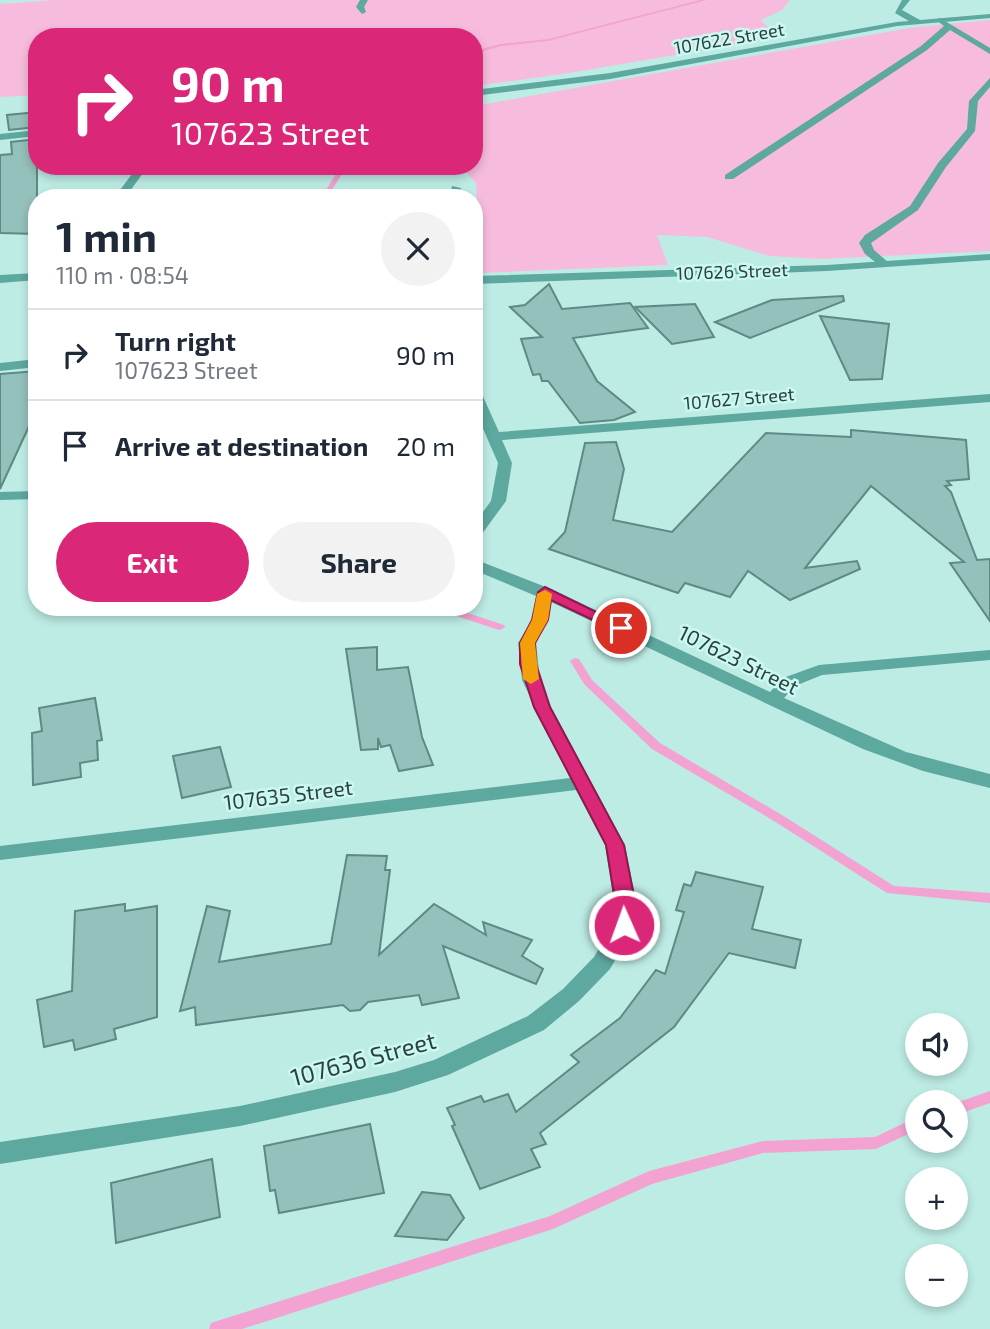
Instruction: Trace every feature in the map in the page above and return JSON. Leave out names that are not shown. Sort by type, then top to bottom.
[{"type":"street","points":[[362,12],[360,7],[364,0]]},
{"type":"street","points":[[906,0],[898,11],[917,22]]},
{"type":"street","name":"107622 Street","points":[[483,92],[610,76],[917,22],[990,16]]},
{"type":"street","points":[[940,20],[990,52]]},
{"type":"street","points":[[729,177],[924,48],[950,25]]},
{"type":"street","points":[[883,263],[869,252],[865,243],[869,237],[914,208],[942,165],[972,129],[974,101],[990,81]]},
{"type":"street","points":[[0,137],[28,134]]},
{"type":"street","name":"107626 Street","points":[[483,280],[990,257]]},
{"type":"street","points":[[0,279],[28,277]]},
{"type":"street","points":[[0,367],[28,364]]},
{"type":"street","name":"107627 Street","points":[[492,438],[990,398]]},
{"type":"street","points":[[483,415],[505,463],[498,501],[483,522]]},
{"type":"street","points":[[0,496],[28,495]]},
{"type":"street","name":"107623 Street","points":[[483,568],[545,592],[873,745],[990,781]]},
{"type":"street","name":"107636 Street","points":[[0,1153],[240,1116],[395,1082],[440,1068],[536,1023],[571,995],[603,963],[624,925],[625,901],[615,845],[538,698],[528,664],[527,643],[540,620],[545,592]]},
{"type":"street","points":[[772,700],[789,682],[819,670],[990,655]]},
{"type":"street","name":"107635 Street","points":[[0,853],[582,783]]},
{"type":"shaded area","points":[[55,0],[790,0],[782,10],[761,20],[770,29],[787,36],[483,85],[483,28],[28,28],[28,95],[0,97],[0,4]]},
{"type":"shaded area","points":[[990,20],[990,251],[821,259],[769,256],[707,237],[657,235],[668,265],[483,273],[483,189],[476,189],[476,183],[469,175],[483,175],[483,104],[909,28]]},
{"type":"building","points":[[28,113],[28,128],[9,130],[7,115]]},
{"type":"building","points":[[28,140],[28,175],[37,175],[37,189],[28,189],[28,234],[0,233],[0,155],[12,154],[11,142]]},
{"type":"building","points":[[549,284],[562,309],[630,303],[648,328],[573,338],[597,381],[635,412],[614,420],[580,423],[548,381],[542,381],[540,374],[533,375],[521,339],[542,337],[510,307],[525,305]]},
{"type":"building","points":[[843,296],[844,301],[750,338],[715,322],[772,300]]},
{"type":"building","points":[[695,304],[714,337],[672,344],[635,307]]},
{"type":"building","points":[[820,316],[889,324],[882,379],[850,380]]},
{"type":"building","points":[[28,372],[28,428],[0,489],[0,374]]},
{"type":"building","points":[[851,430],[966,440],[969,479],[947,481],[951,485],[945,486],[951,492],[977,560],[990,559],[990,621],[950,563],[964,562],[871,486],[805,568],[857,561],[860,569],[790,600],[748,571],[730,597],[685,583],[678,593],[549,549],[565,532],[585,443],[616,442],[624,469],[613,520],[672,532],[766,433],[851,437]]},
{"type":"building","points":[[377,647],[377,670],[408,667],[422,737],[433,765],[399,771],[390,745],[381,747],[378,738],[378,749],[361,750],[346,649]]},
{"type":"building","points":[[95,698],[102,740],[97,741],[98,760],[80,763],[81,777],[33,785],[32,733],[42,731],[39,708]]},
{"type":"building","points":[[220,747],[231,787],[182,798],[173,756]]},
{"type":"building","points":[[347,855],[387,856],[385,870],[390,870],[379,955],[434,904],[486,935],[483,922],[532,940],[522,956],[543,969],[536,984],[443,946],[459,998],[422,1005],[419,995],[368,1002],[360,1010],[350,1011],[343,1005],[196,1025],[195,1007],[180,1011],[207,906],[230,911],[219,962],[331,944]]},
{"type":"building","points":[[696,872],[763,887],[752,929],[801,940],[795,968],[729,953],[674,1027],[540,1133],[546,1144],[531,1149],[540,1167],[480,1189],[452,1126],[455,1125],[447,1108],[481,1096],[484,1102],[508,1094],[516,1112],[579,1062],[571,1055],[620,1018],[656,970],[665,974],[684,912],[676,910],[684,884],[691,886]]},
{"type":"building","points":[[125,904],[125,911],[157,906],[157,1017],[114,1029],[116,1039],[75,1050],[73,1040],[44,1047],[37,1000],[72,991],[75,911]]},
{"type":"building","points":[[370,1124],[384,1193],[279,1213],[275,1190],[270,1191],[264,1146]]},
{"type":"building","points":[[212,1159],[220,1217],[116,1243],[111,1183]]},
{"type":"building","points":[[422,1192],[450,1195],[464,1218],[447,1240],[395,1236]]},
{"type":"waterway","points":[[483,50],[500,45],[548,40],[705,0]]},
{"type":"waterway","points":[[330,189],[338,175]]},
{"type":"waterway","points":[[466,616],[500,627]]},
{"type":"waterway","points":[[575,661],[588,682],[656,746],[778,818],[891,890],[990,898]]},
{"type":"waterway","points":[[968,1105],[990,1097]]},
{"type":"waterway","points":[[217,1329],[553,1222],[649,1178],[763,1147],[876,1143],[905,1129]]},
{"type":"slow traffic","points":[[531,679],[527,643],[540,620],[545,594]]},
{"type":"route","points":[[621,628],[545,592],[540,620],[527,643],[531,680],[542,707],[615,845],[625,901],[624,925]]}]
